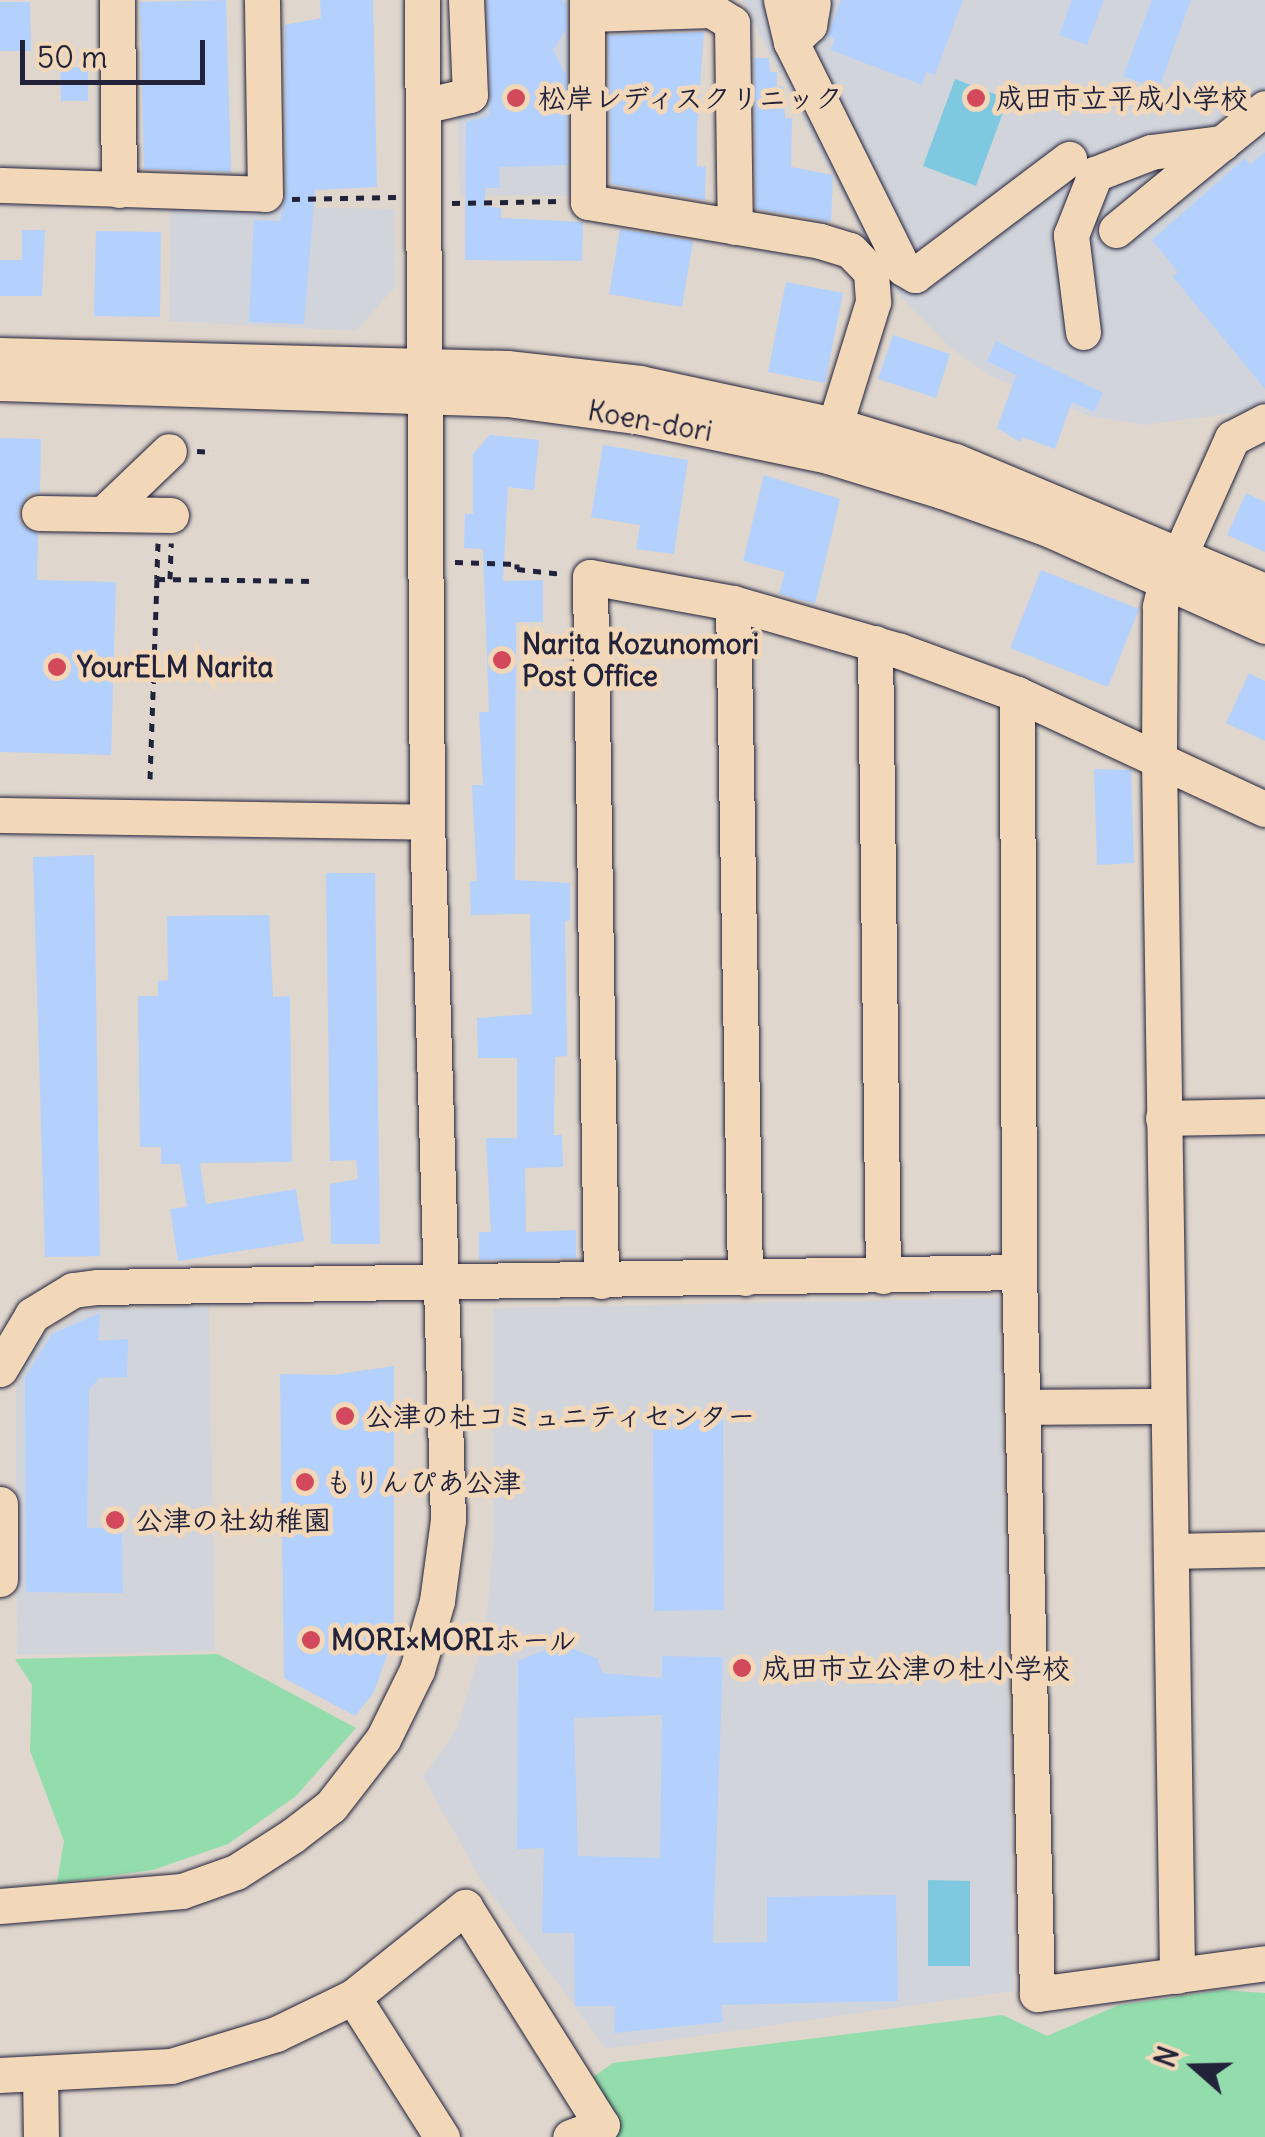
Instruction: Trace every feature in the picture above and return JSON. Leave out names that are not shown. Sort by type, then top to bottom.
[{"type":"street","points":[[117,0],[119,190]]},
{"type":"street","points":[[0,185],[265,194],[262,0]]},
{"type":"street","points":[[0,1906],[102,1902],[208,1883],[292,1836],[363,1771],[417,1670],[444,1563],[427,822],[428,382],[422,0]]},
{"type":"street","points":[[424,106],[470,95],[466,0]]},
{"type":"street","points":[[797,2],[791,42],[889,276],[835,425]]},
{"type":"street","points":[[735,227],[732,23],[711,10],[587,7],[588,202],[850,250],[889,276],[923,274],[1069,159]]},
{"type":"street","points":[[1116,230],[1265,108]]},
{"type":"street","points":[[1083,332],[1071,236],[1096,174],[1151,152],[1222,143]]},
{"type":"street","name":"Koen-dori","points":[[0,356],[206,360],[428,382],[507,400],[642,417],[866,467],[1046,528],[1265,591]]},
{"type":"street","name":"Koen-dori","points":[[0,383],[640,383],[835,425],[1034,490],[1174,566],[1265,626]]},
{"type":"street","points":[[1176,1976],[1160,607],[1174,566],[1232,438],[1265,421]]},
{"type":"street","points":[[103,514],[169,450]]},
{"type":"street","points":[[39,513],[164,520]]},
{"type":"street","points":[[600,1281],[590,577],[732,603],[875,643],[1017,694],[1265,809]]},
{"type":"street","points":[[732,603],[744,1278]]},
{"type":"street","points":[[875,643],[883,1276]]},
{"type":"street","points":[[1017,694],[1018,1272],[1037,1994],[1265,1963]]},
{"type":"street","points":[[0,815],[427,822]]},
{"type":"street","points":[[1164,1118],[1265,1116]]},
{"type":"street","points":[[0,1369],[32,1315],[73,1290],[1018,1272]]},
{"type":"street","points":[[1022,1407],[1168,1406]]},
{"type":"street","points":[[0,1504],[0,1579]]},
{"type":"street","points":[[1173,1551],[1265,1549]]},
{"type":"street","points":[[0,2074],[171,2066],[276,2034],[352,1997],[465,1907],[602,2124],[570,2137]]},
{"type":"street","points":[[352,1997],[442,2137]]},
{"type":"street","points":[[40,2074],[41,2137]]},
{"type":"path","points":[[265,194],[320,200],[398,196]]},
{"type":"path","points":[[448,203],[588,202]]},
{"type":"path","points":[[150,779],[157,579],[164,520]]},
{"type":"path","points":[[452,562],[518,564],[517,570],[590,577]]},
{"type":"path","points":[[170,571],[170,580]]},
{"type":"path","points":[[157,579],[317,582]]},
{"type":"shaded area","name":"松岸レディスクリニック","points":[[456,0],[573,0],[576,196],[460,195]]},
{"type":"shaded area","points":[[742,0],[1265,0],[1265,409],[1144,425],[1089,416],[991,376],[952,349],[890,286]]},
{"type":"shaded area","points":[[171,205],[394,209],[395,287],[356,331],[169,321]]},
{"type":"shaded area","name":"成田市立公津の杜小学校","points":[[999,1298],[1014,1991],[606,2049],[482,1881],[423,1777],[457,1728],[485,1636],[493,1548],[493,1308]]},
{"type":"shaded area","name":"公津の社幼稚園","points":[[209,1306],[215,1651],[17,1655],[16,1390],[26,1359],[43,1336],[86,1310]]},
{"type":"green space","points":[[218,1654],[356,1728],[296,1796],[228,1844],[153,1870],[57,1883],[64,1841],[30,1751],[32,1685],[15,1659]]},
{"type":"green space","points":[[1223,1990],[1265,1993],[1265,2137],[612,2137],[593,2077],[613,2063],[1003,2015],[1047,2036],[1119,2005]]},
{"type":"water","points":[[955,79],[1008,99],[976,186],[923,166]]},
{"type":"water","points":[[928,1880],[970,1881],[970,1966],[928,1966]]},
{"type":"building","points":[[226,0],[231,172],[144,169],[140,2]]},
{"type":"building","points":[[320,0],[373,0],[377,187],[315,190],[304,324],[249,322],[254,220],[280,221],[286,194],[285,25],[321,18]]},
{"type":"building","name":"松岸レディスクリニック","points":[[487,0],[562,0],[566,5],[566,29],[553,50],[566,75],[567,165],[499,167],[500,188],[486,188],[484,206],[501,208],[501,218],[583,222],[582,261],[465,260],[466,122],[489,116],[491,95]]},
{"type":"building","points":[[841,0],[963,0],[935,75],[926,72],[922,85],[831,50],[835,38],[828,36]]},
{"type":"building","points":[[1072,0],[1104,0],[1087,45],[1059,35]]},
{"type":"building","points":[[1152,0],[1191,0],[1160,85],[1150,86],[1123,76]]},
{"type":"building","points":[[0,2],[30,2],[31,51],[0,51]]},
{"type":"building","points":[[704,32],[697,166],[706,167],[705,200],[611,184],[608,35]]},
{"type":"building","points":[[754,58],[769,58],[770,72],[777,72],[777,87],[783,86],[785,118],[792,118],[791,167],[833,175],[831,222],[756,209]]},
{"type":"building","points":[[88,67],[88,101],[61,101],[60,68]]},
{"type":"building","points":[[1265,152],[1265,389],[1173,277],[1178,272],[1152,240],[1245,158],[1250,165]]},
{"type":"building","points":[[620,229],[693,241],[682,307],[609,294]]},
{"type":"building","points":[[22,230],[45,230],[42,296],[0,296],[0,260],[22,260]]},
{"type":"building","points":[[96,231],[161,232],[160,317],[94,316]]},
{"type":"building","points":[[786,282],[843,293],[825,383],[768,372]]},
{"type":"building","points":[[893,335],[950,354],[936,398],[878,379]]},
{"type":"building","points":[[996,341],[1103,393],[1094,412],[1072,402],[1055,449],[1022,437],[1020,442],[997,428],[1016,375],[987,361]]},
{"type":"building","points":[[490,435],[539,440],[534,490],[508,487],[503,581],[543,580],[543,622],[516,622],[515,880],[570,883],[570,920],[565,921],[567,1056],[555,1057],[554,1135],[562,1135],[563,1167],[525,1168],[526,1232],[576,1230],[576,1258],[479,1260],[479,1232],[491,1232],[486,1138],[517,1138],[517,1058],[478,1058],[477,1018],[532,1014],[530,914],[471,915],[470,881],[477,881],[472,785],[483,785],[479,712],[489,712],[483,549],[464,548],[465,514],[473,514],[473,454]]},
{"type":"building","name":"YourELM Narita","points":[[0,438],[41,439],[40,492],[28,495],[18,512],[21,524],[38,534],[37,580],[116,582],[111,755],[0,752]]},
{"type":"building","points":[[603,445],[688,460],[674,554],[636,549],[640,525],[591,517]]},
{"type":"building","points":[[764,475],[840,499],[815,604],[779,594],[785,572],[743,561]]},
{"type":"building","points":[[1246,493],[1265,502],[1265,552],[1227,535]]},
{"type":"building","points":[[1041,570],[1139,609],[1108,687],[1010,648]]},
{"type":"building","points":[[1249,673],[1265,681],[1265,741],[1226,723]]},
{"type":"building","points":[[1094,769],[1131,770],[1134,863],[1097,865]]},
{"type":"building","points":[[94,855],[100,1256],[45,1257],[33,857]]},
{"type":"building","points":[[326,873],[375,873],[380,1244],[331,1244],[330,1184],[358,1179],[356,1160],[330,1161]]},
{"type":"building","points":[[269,915],[273,997],[290,996],[292,1162],[200,1163],[206,1204],[296,1189],[304,1241],[178,1261],[170,1209],[187,1207],[180,1164],[161,1164],[161,1147],[140,1147],[138,996],[158,996],[158,981],[168,980],[167,916]]},
{"type":"building","points":[[100,1313],[98,1341],[128,1339],[127,1377],[99,1378],[89,1390],[87,1528],[122,1528],[123,1593],[26,1592],[25,1377],[52,1334]]},
{"type":"building","points":[[394,1366],[394,1635],[374,1692],[355,1716],[284,1678],[280,1374],[333,1375]]},
{"type":"building","points":[[653,1420],[723,1420],[724,1610],[654,1611]]},
{"type":"building","points":[[561,1644],[598,1659],[602,1673],[662,1678],[662,1656],[723,1657],[713,1943],[767,1942],[767,1897],[896,1895],[898,2001],[721,2005],[723,2022],[614,2033],[615,2006],[575,2006],[574,1933],[542,1933],[544,1848],[517,1849],[518,1661]],"holes":[[[662,1715],[660,1858],[578,1856],[574,1718]]]},
{"type":"place","name":"松岸レディスクリニック","points":[[516,98]]},
{"type":"place","name":"成田市立平成小学校","points":[[976,98]]},
{"type":"place","name":"Narita Kozunomori Post Office","points":[[502,660]]},
{"type":"place","name":"YourELM Narita","points":[[57,667]]},
{"type":"place","name":"公津の杜コミュニティセンター","points":[[345,1416]]},
{"type":"place","name":"もりんぴあ公津","points":[[305,1482]]},
{"type":"place","name":"公津の社幼稚園","points":[[115,1520]]},
{"type":"place","name":"MORI×MORIホール","points":[[311,1640]]},
{"type":"place","name":"成田市立公津の杜小学校","points":[[742,1668]]}]
